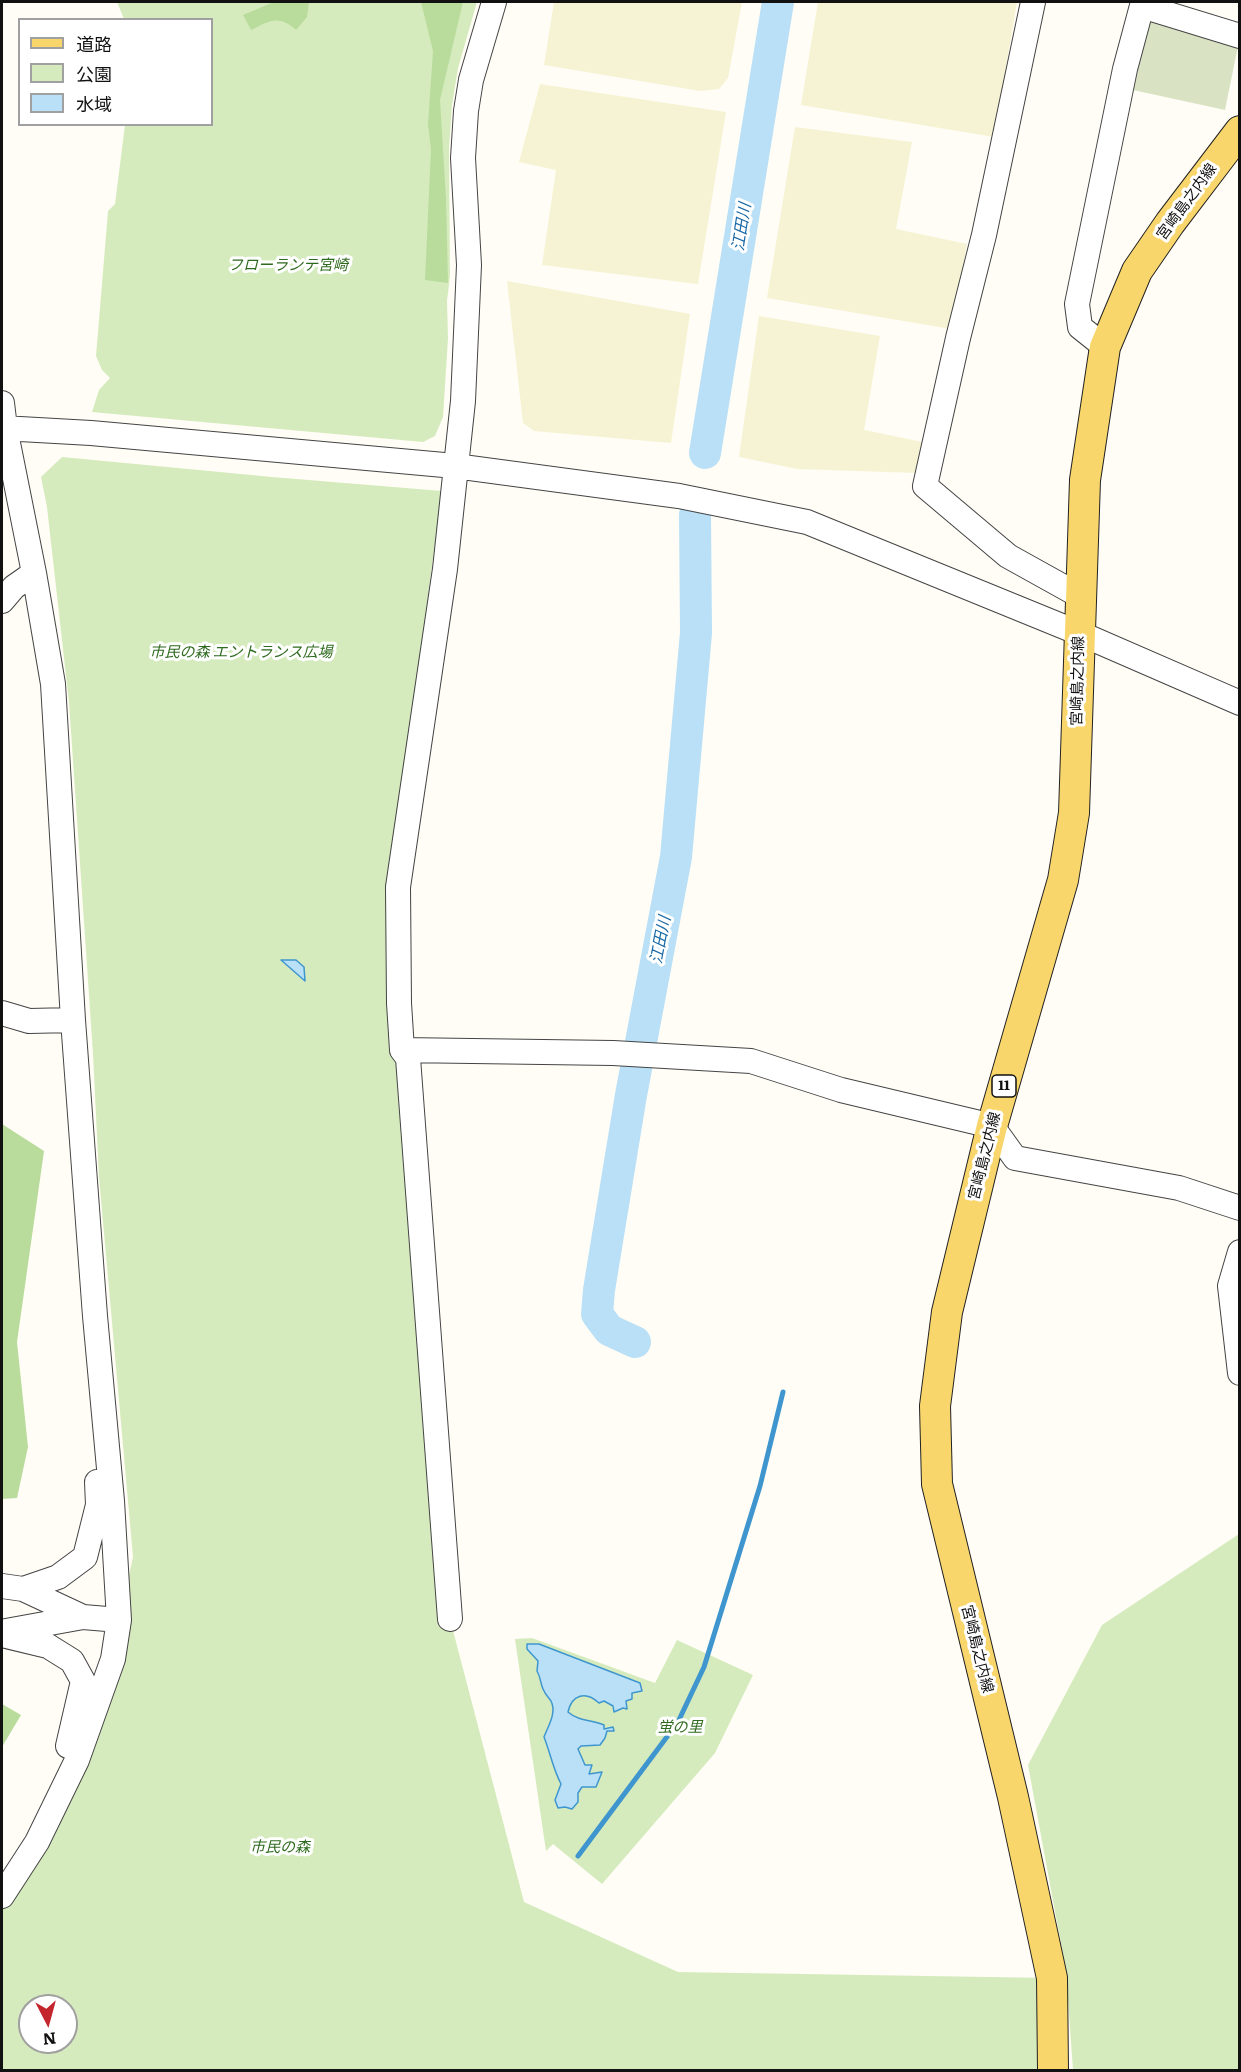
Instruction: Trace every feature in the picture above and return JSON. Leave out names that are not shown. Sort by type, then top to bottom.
[{"type":"main road","name":"宮崎島之内線","points":[[1053,2070],[1052,1978],[1013,1797],[937,1484],[935,1406],[947,1312],[992,1126],[1063,880],[1074,813],[1085,480],[1105,347],[1137,271],[1239,131]]},
{"type":"street","points":[[450,1619],[408,1058],[402,1050],[399,1003],[398,887],[445,569],[463,401],[469,265],[463,158],[466,111],[471,80],[494,2]]},
{"type":"street","points":[[1033,2],[984,235],[925,486],[1008,556],[1080,596]]},
{"type":"street","points":[[1105,347],[1080,327],[1077,304],[1125,69],[1143,4],[1239,36]]},
{"type":"street","points":[[2,403],[3,428],[34,573],[53,684],[73,1020],[94,1316],[112,1501],[119,1620],[113,1659],[77,1760],[37,1842],[2,1896]]},
{"type":"street","points":[[3,428],[91,433],[455,466],[679,496],[807,522],[1079,633],[1239,703]]},
{"type":"street","points":[[2,601],[14,587],[34,573]]},
{"type":"street","points":[[2,1013],[29,1021],[73,1020]]},
{"type":"street","points":[[402,1050],[613,1053],[751,1061],[841,1090],[992,1126],[1015,1158],[1179,1188],[1239,1208]]},
{"type":"street","points":[[1239,1252],[1235,1287],[1239,1373]]},
{"type":"street","points":[[12,1587],[58,1577],[85,1557],[99,1505],[95,1455],[105,1432]]},
{"type":"street","points":[[12,1587],[83,1617]]},
{"type":"street","points":[[2,1634],[83,1617],[119,1620]]},
{"type":"street","points":[[2,1634],[48,1646],[72,1661],[83,1681],[69,1744],[46,1808],[37,1842]]},
{"type":"shaded area","points":[[554,2],[742,2],[728,78],[719,89],[700,91],[544,65]]},
{"type":"shaded area","points":[[818,2],[1017,2],[994,137],[801,105]]},
{"type":"shaded area","points":[[540,84],[726,112],[698,284],[542,265],[556,170],[519,162]]},
{"type":"shaded area","points":[[795,127],[912,142],[896,229],[967,244],[951,329],[767,298]]},
{"type":"shaded area","points":[[507,281],[690,314],[671,443],[534,431],[523,423]]},
{"type":"shaded area","points":[[759,316],[880,336],[864,430],[923,442],[917,473],[797,469],[739,457]]},
{"type":"green space","name":"フローランテ宮崎","points":[[117,2],[477,2],[458,68],[452,105],[449,148],[448,338],[443,417],[435,436],[423,442],[92,412],[99,390],[110,378],[102,370],[96,356],[108,211],[115,204],[125,126],[213,126],[213,18],[124,18]]},
{"type":"green space","points":[[274,2],[309,2],[307,17],[296,30],[284,22],[274,21],[251,30],[243,15]]},
{"type":"green space","points":[[421,2],[463,2],[440,100],[448,283],[425,280],[431,149],[428,124],[433,51]]},
{"type":"green space","points":[[1157,17],[1239,41],[1225,110],[1133,90],[1149,22]]},
{"type":"green space","points":[[62,457],[442,491],[389,887],[450,1619],[524,1902],[678,1972],[1052,1978],[1053,2070],[2,2070],[2,1896],[37,1842],[119,1620],[133,1557],[99,1177],[69,702],[47,507],[41,477]]},
{"type":"green space","points":[[2,1124],[44,1151],[17,1342],[28,1447],[17,1498],[2,1499]]},
{"type":"green space","points":[[1239,1534],[1239,2070],[1073,2070],[1066,1971],[1028,1765],[1102,1625]]},
{"type":"green space","name":"蛍の里","points":[[532,1638],[655,1683],[677,1640],[753,1675],[715,1753],[602,1884],[553,1844],[546,1851],[515,1639]]},
{"type":"green space","points":[[2,1704],[21,1715],[2,1747]]},
{"type":"water","points":[[281,960],[296,960],[304,967],[305,981]]},
{"type":"water","points":[[527,1644],[539,1644],[640,1683],[642,1691],[632,1693],[632,1699],[626,1701],[627,1709],[623,1708],[614,1712],[613,1706],[604,1701],[599,1703],[585,1696],[576,1698],[570,1706],[568,1712],[572,1715],[604,1725],[604,1729],[613,1727],[614,1731],[607,1731],[600,1745],[581,1746],[578,1749],[585,1765],[592,1765],[589,1774],[602,1772],[596,1787],[582,1787],[578,1793],[578,1802],[572,1809],[558,1808],[555,1800],[561,1784],[544,1737],[553,1706],[542,1687],[537,1671],[538,1661],[527,1649]]},
{"type":"waterway","name":"江田川","points":[[705,453],[778,2]]},
{"type":"waterway","name":"江田川","points":[[635,1342],[609,1330],[597,1314],[631,1095],[676,857],[696,633],[695,515]]},
{"type":"waterway","points":[[578,1856],[678,1722],[704,1667],[760,1486],[783,1392]]},
{"type":"park label","name":"市民の森 エントランス広場","points":[[241,653]]},
{"type":"park label","name":"市民の森","points":[[280,1848]]}]
